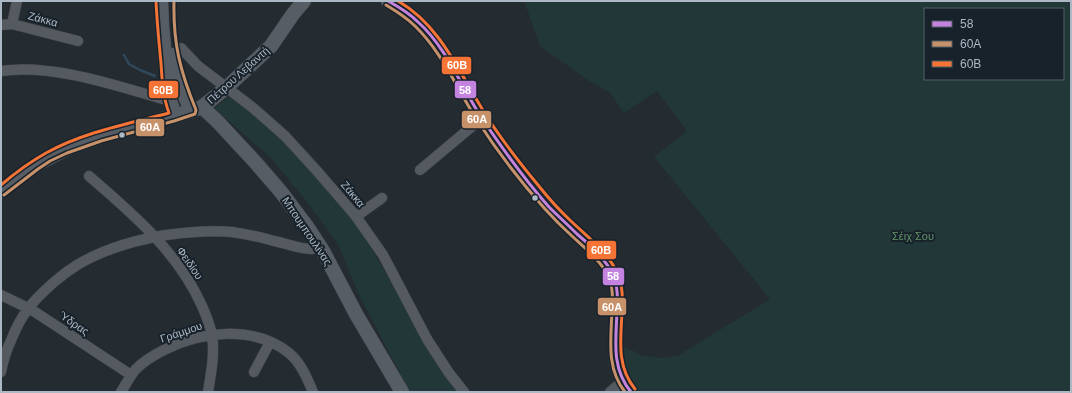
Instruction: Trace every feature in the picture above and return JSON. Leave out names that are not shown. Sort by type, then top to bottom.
[{"type":"street","points":[[12,24],[17,1]]},
{"type":"street","points":[[161,1],[162,26],[170,101],[175,116]]},
{"type":"street","points":[[169,1],[168,15],[176,71],[196,109]]},
{"type":"street","name":"Πέτρου Λεβαντή","points":[[1,192],[35,165],[65,149],[108,134],[196,109],[226,88],[271,46],[304,1]]},
{"type":"street","points":[[388,1],[407,11],[428,32],[442,51],[482,118],[516,166],[544,201],[563,221],[599,254],[613,274],[618,294],[616,359],[618,370],[627,387],[610,392]]},
{"type":"street","name":"Ζάκκα","points":[[1,25],[12,24],[78,41]]},
{"type":"street","name":"Ζάκκα","points":[[181,48],[198,66],[252,107],[285,136],[355,215],[382,255],[427,339],[449,373],[464,392]]},
{"type":"street","points":[[1,71],[32,70],[60,73],[170,101]]},
{"type":"street","name":"Μπουμπουλίνας","points":[[196,109],[218,122],[237,141],[261,168],[308,228],[321,248],[356,314],[402,392]]},
{"type":"street","points":[[420,170],[482,118]]},
{"type":"street","name":"Φειδίου","points":[[89,176],[136,217],[168,252],[189,280],[198,298],[212,334],[214,353],[208,392]]},
{"type":"street","points":[[355,215],[361,213],[382,198]]},
{"type":"street","points":[[1,372],[3,361],[10,343],[28,308],[45,289],[76,265],[92,257],[140,240],[192,232],[232,232],[311,249],[321,248]]},
{"type":"street","name":"Ύδρας","points":[[1,295],[28,308],[131,375]]},
{"type":"street","name":"Γράμμου","points":[[121,392],[131,375],[140,366],[159,353],[187,341],[212,334],[258,337],[270,342],[289,353],[303,368],[313,392]]},
{"type":"street","points":[[254,372],[270,342]]},
{"type":"green space","name":"Σέιχ Σου","points":[[524,1],[1071,1],[1071,392],[640,392],[628,377],[624,367],[623,347],[641,355],[662,358],[679,355],[770,299],[654,157],[687,131],[657,91],[624,113],[610,93],[586,79],[540,46]]},
{"type":"green space","points":[[229,97],[285,137],[356,223],[429,349],[459,392],[410,392],[358,293],[338,244],[307,202],[272,159],[214,108]]},
{"type":"waterway","points":[[124,55],[129,64],[155,76]]},
{"type":"transit line","name":"60Β","points":[[1,185],[28,164],[46,153],[75,139],[106,129],[169,113],[165,101],[162,82],[156,1]]},
{"type":"transit line","name":"60Α","points":[[4,195],[38,169],[50,161],[67,153],[101,141],[195,114],[196,110],[182,69],[176,44],[174,1]]},
{"type":"transit line","name":"58","points":[[388,1],[411,16],[428,32],[445,55],[481,117],[505,152],[549,207],[597,253],[610,269],[615,279],[618,302],[616,353],[620,373],[631,392]]},
{"type":"transit line","name":"60Β","points":[[398,1],[413,11],[437,36],[457,66],[490,122],[517,159],[555,205],[597,246],[613,265],[619,277],[622,291],[622,362],[629,380],[635,389]]},
{"type":"transit line","name":"60Α","points":[[386,5],[408,20],[425,36],[441,59],[477,120],[509,166],[548,213],[593,256],[606,271],[610,281],[613,302],[611,342],[612,363],[619,383],[625,392]]}]
